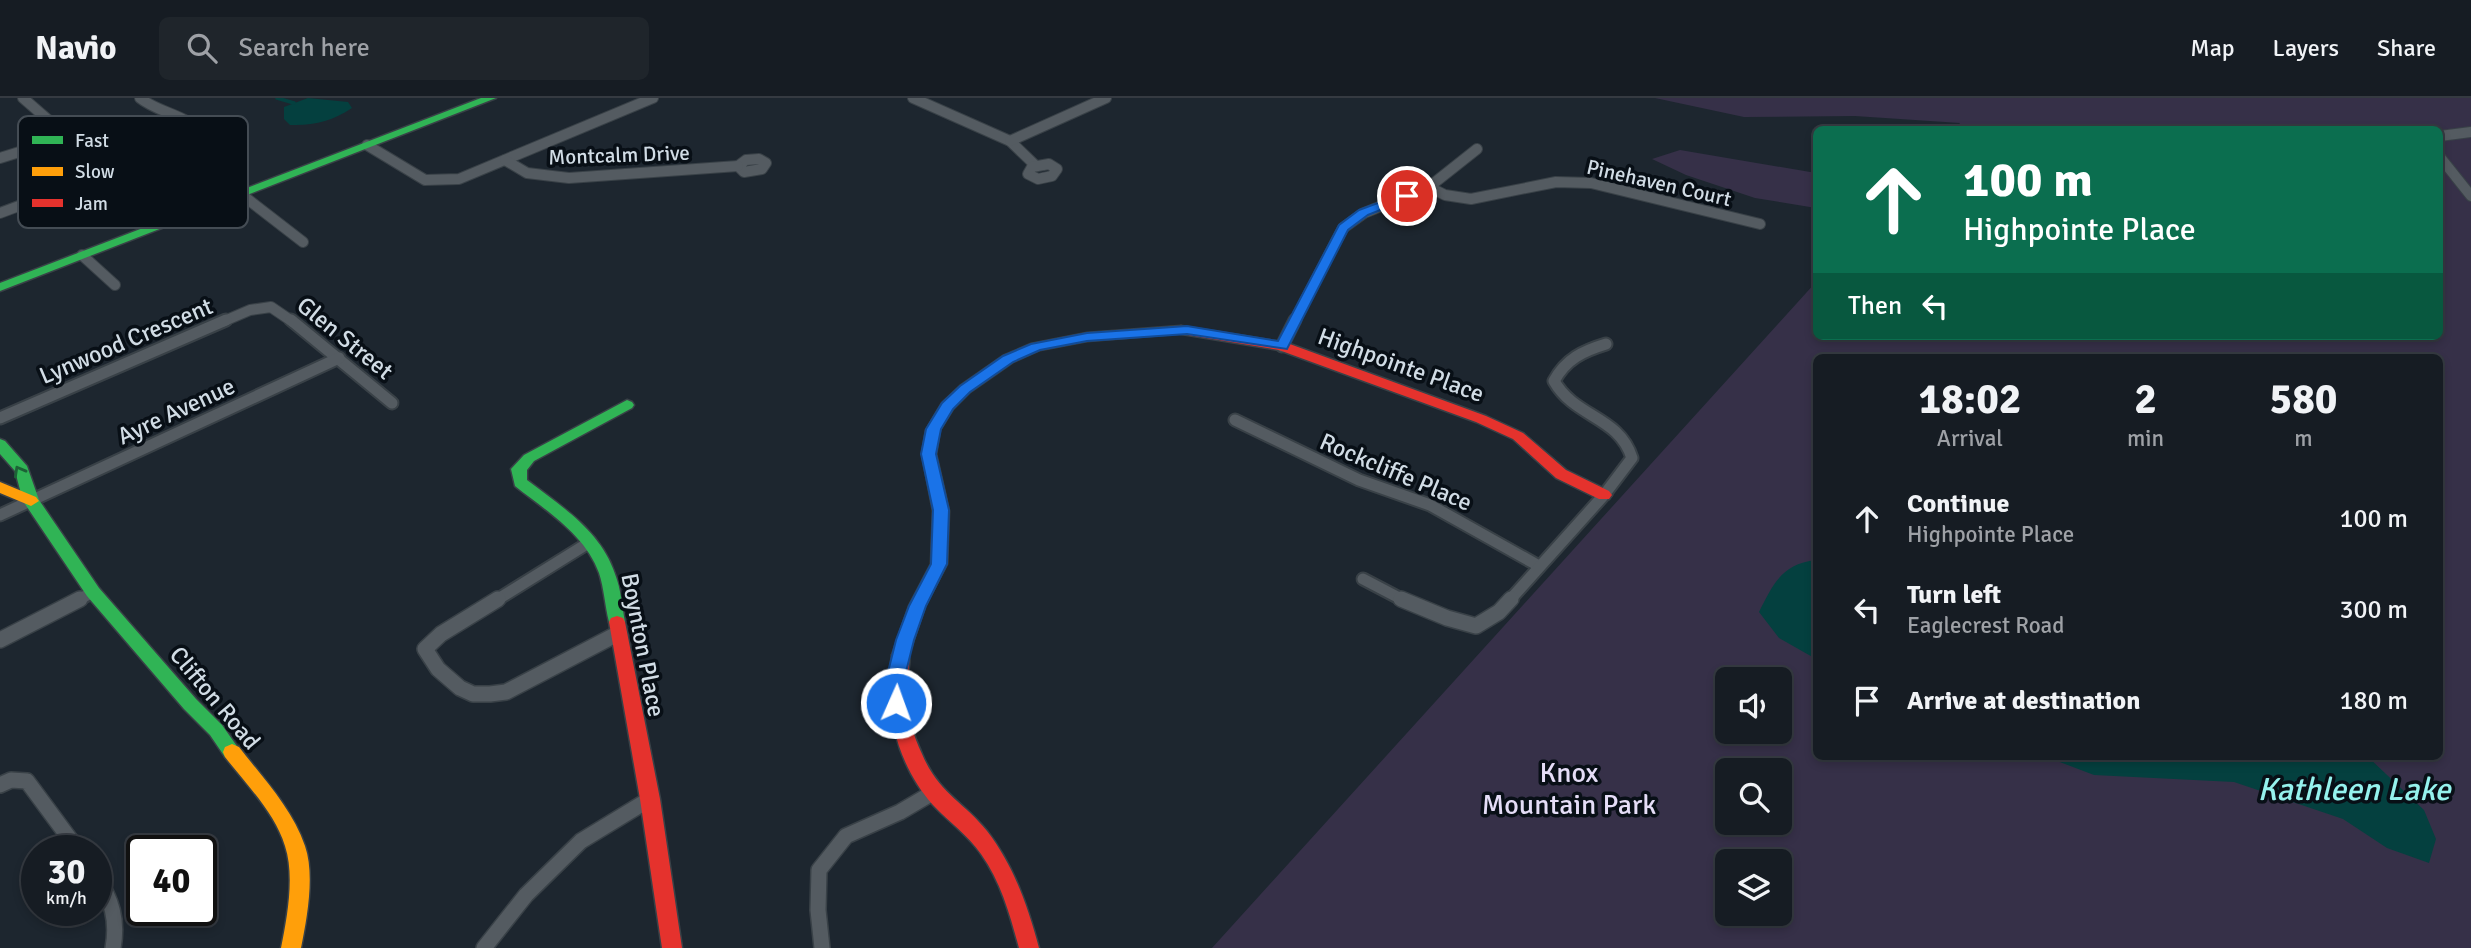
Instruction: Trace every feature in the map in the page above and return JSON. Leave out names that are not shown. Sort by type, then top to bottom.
[{"type":"street","points":[[23,98],[44,116]]},
{"type":"street","points":[[139,98],[156,111],[171,116]]},
{"type":"street","points":[[248,191],[491,98]]},
{"type":"street","points":[[367,145],[425,180],[459,179],[653,98]]},
{"type":"street","points":[[913,98],[1010,141],[1035,165]]},
{"type":"street","points":[[1010,141],[1106,98]]},
{"type":"street","points":[[2443,136],[2471,132]]},
{"type":"street","points":[[1282,346],[1343,228],[1364,213],[1429,187],[1477,149]]},
{"type":"street","points":[[0,158],[18,152]]},
{"type":"street","name":"Montcalm Drive","points":[[505,160],[527,173],[569,178],[738,166]]},
{"type":"street","points":[[2443,161],[2471,196]]},
{"type":"street","name":"Pinehaven Court","points":[[1429,187],[1445,195],[1471,200],[1573,181],[1591,183],[1760,224]]},
{"type":"street","points":[[248,199],[303,242]]},
{"type":"street","points":[[0,213],[18,206]]},
{"type":"street","points":[[0,287],[152,228]]},
{"type":"street","points":[[82,255],[115,285]]},
{"type":"street","name":"Glen Street","points":[[271,307],[281,312],[393,402]]},
{"type":"street","name":"Lynwood Crescent","points":[[0,418],[250,310],[271,307]]},
{"type":"street","name":"Highpointe Place","points":[[1029,948],[1011,886],[979,836],[934,792],[904,735],[896,703],[897,672],[917,606],[939,564],[941,510],[929,454],[933,429],[947,407],[965,389],[1008,359],[1036,347],[1087,337],[1187,330],[1282,346],[1481,419],[1518,436],[1568,479],[1604,495]]},
{"type":"street","points":[[1363,579],[1423,609],[1476,626],[1499,611],[1604,495],[1632,458],[1631,448],[1612,426],[1572,406],[1559,393],[1554,381],[1562,365],[1582,352],[1606,344]]},
{"type":"street","name":"Ayre Avenue","points":[[0,515],[339,358]]},
{"type":"street","name":"Boynton Place","points":[[627,405],[529,458],[519,469],[520,482],[590,542],[607,572],[650,799],[672,948]]},
{"type":"street","name":"Rockcliffe Place","points":[[1235,420],[1359,480],[1430,505],[1539,566]]},
{"type":"street","name":"Clifton Road","points":[[0,444],[22,470],[31,502],[93,592],[190,704],[216,730],[270,803],[296,848],[297,922],[292,948]]},
{"type":"street","name":"Clifton Road","points":[[0,487],[31,502]]},
{"type":"street","points":[[590,542],[441,634],[425,649],[428,659],[464,690],[488,695],[506,692],[619,633]]},
{"type":"street","points":[[0,640],[93,592]]},
{"type":"street","points":[[6,783],[27,781],[67,835]]},
{"type":"street","points":[[822,948],[818,910],[819,870],[846,836],[900,812],[934,792]]},
{"type":"street","points":[[484,948],[526,895],[582,841],[650,799]]},
{"type":"street","points":[[112,905],[117,929],[113,948]]},
{"type":"green space","name":"Knox Mountain Park","points":[[1655,98],[2471,98],[2471,948],[1212,948],[1813,285],[1813,340],[2443,340],[2443,126],[1958,126],[1960,123],[1855,116],[1744,117]]},
{"type":"green space","points":[[1680,150],[1813,172],[1813,208],[1755,198],[1686,175],[1652,159]]},
{"type":"water","points":[[308,98],[348,102],[352,108],[322,122],[290,125],[284,119],[284,107]]},
{"type":"water","points":[[1813,560],[1813,657],[1779,638],[1759,612],[1780,577],[1804,562]]},
{"type":"water","name":"Kathleen Lake","points":[[2055,760],[2371,760],[2424,810],[2436,839],[2429,863],[2387,848],[2343,819],[2234,782],[2094,775]]},
{"type":"waterway","points":[[277,98],[294,103]]},
{"type":"traffic: fast","points":[[248,192],[491,98]]},
{"type":"traffic: fast","points":[[0,287],[153,228]]},
{"type":"traffic: fast","points":[[901,655],[917,606],[939,564],[941,511],[929,454],[933,430],[947,406],[965,389],[1008,359],[1036,347],[1087,337],[1181,330]]},
{"type":"traffic: fast","points":[[617,622],[609,579],[593,546],[558,511],[520,482],[519,469],[529,458],[627,405]]},
{"type":"traffic: fast","points":[[0,444],[22,470],[31,501],[93,592],[190,704],[216,730],[232,752]]},
{"type":"traffic: slow","points":[[0,487],[31,501]]},
{"type":"traffic: slow","points":[[232,752],[275,809],[295,846],[298,881],[291,948]]},
{"type":"traffic: jam","points":[[1181,330],[1282,346],[1481,419],[1518,436],[1561,474],[1604,495]]},
{"type":"traffic: jam","points":[[617,622],[650,799],[672,948]]},
{"type":"traffic: jam","points":[[901,655],[898,708],[907,743],[933,791],[974,830],[989,849],[1016,903],[1029,948]]},
{"type":"route","points":[[896,703],[897,672],[905,640],[917,606],[939,564],[941,510],[929,454],[933,429],[947,407],[965,389],[1008,359],[1036,347],[1087,337],[1187,330],[1282,346],[1343,228],[1364,213],[1407,196]]}]
